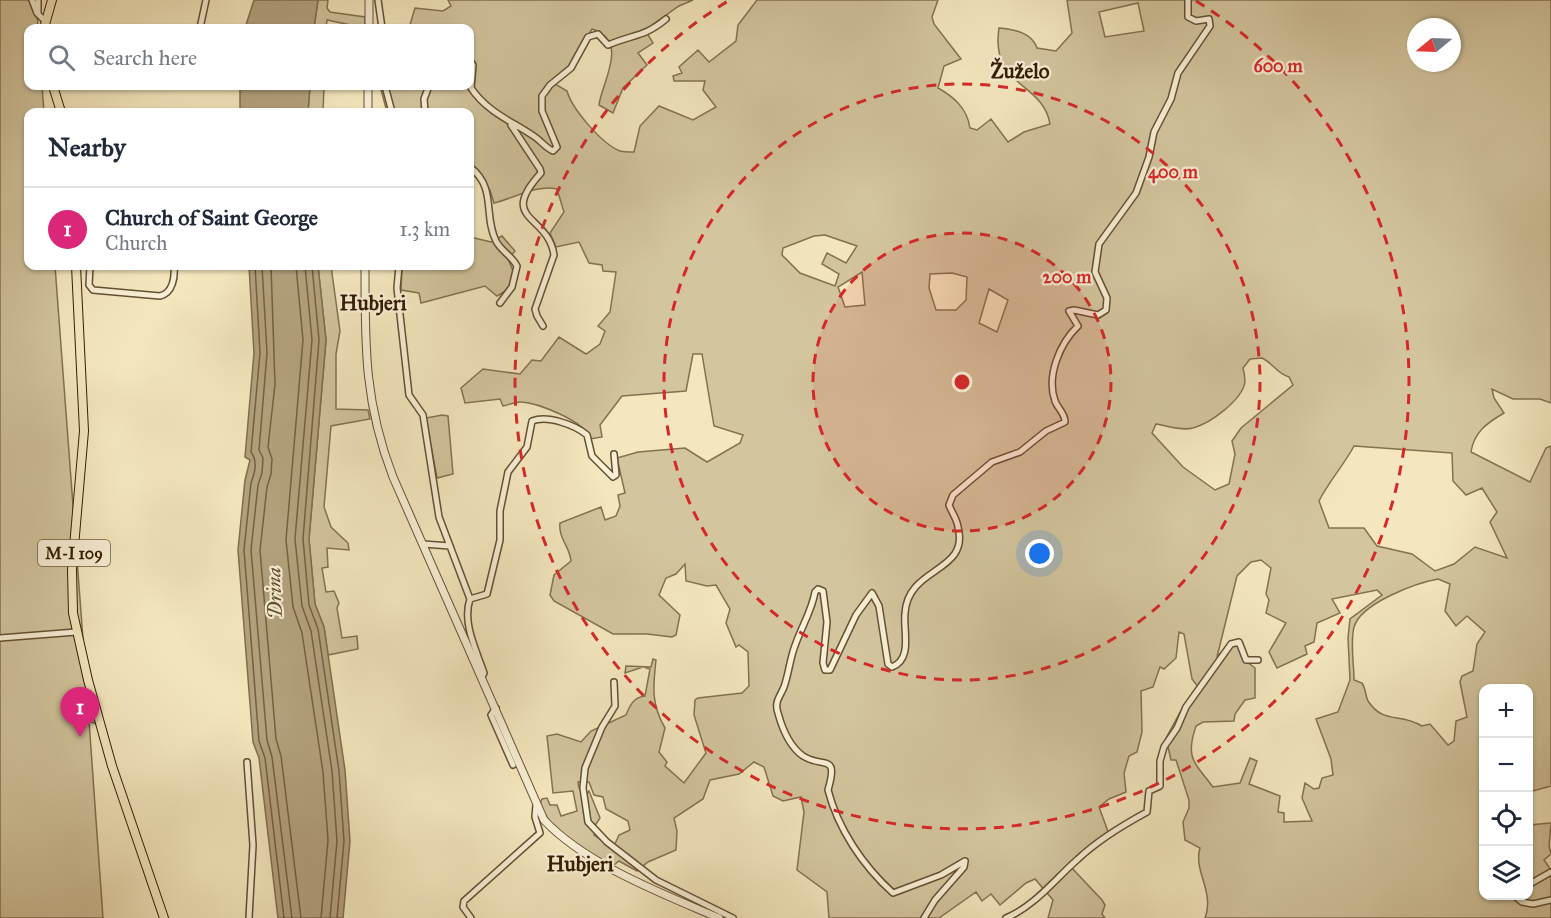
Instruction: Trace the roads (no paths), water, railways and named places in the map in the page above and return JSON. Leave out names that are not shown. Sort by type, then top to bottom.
[{"type":"main road","points":[[43,22],[52,0]]},
{"type":"main road","points":[[54,90],[60,108]]},
{"type":"main road","name":"M-I 109","points":[[76,270],[84,431],[72,577],[76,632],[133,834],[164,918]]},
{"type":"street","points":[[32,0],[43,22]]},
{"type":"street","points":[[38,0],[43,22]]},
{"type":"street","points":[[201,24],[206,0]]},
{"type":"street","points":[[369,0],[369,24]]},
{"type":"street","points":[[378,0],[381,24]]},
{"type":"street","points":[[924,918],[935,900],[964,867],[964,861],[941,875],[892,893],[866,865],[844,831],[828,790],[833,776],[831,768],[820,760],[807,758],[795,749],[783,729],[777,710],[777,699],[784,688],[795,643],[810,611],[815,591],[818,589],[823,591],[827,622],[823,663],[825,670],[830,670],[856,615],[872,593],[879,606],[888,664],[892,667],[898,664],[906,651],[905,613],[911,590],[920,580],[952,559],[957,551],[958,526],[949,505],[953,495],[992,462],[1020,452],[1046,431],[1065,422],[1065,416],[1053,392],[1052,372],[1068,334],[1078,326],[1069,311],[1098,315],[1106,310],[1107,298],[1095,272],[1099,244],[1136,193],[1149,157],[1154,132],[1171,99],[1178,73],[1193,47],[1210,26],[1209,18],[1196,21],[1188,17],[1188,0]]},
{"type":"street","points":[[472,90],[480,100],[510,123],[532,135],[552,151],[557,150],[542,111],[542,96],[550,85],[571,68],[588,37],[598,34],[608,45],[625,37],[644,35],[666,19]]},
{"type":"street","points":[[368,90],[368,108]]},
{"type":"street","points":[[386,90],[391,108]]},
{"type":"street","points":[[425,108],[424,99],[427,90]]},
{"type":"street","points":[[510,123],[541,173],[525,191],[523,206],[526,214],[543,231],[553,247],[554,255],[536,309],[543,326]]},
{"type":"street","points":[[474,173],[488,194],[488,218],[496,242],[517,266],[512,287],[500,303]]},
{"type":"street","points":[[90,270],[89,285],[93,290],[160,296],[169,292],[173,270]]},
{"type":"street","points":[[365,270],[365,344],[371,403],[386,457],[497,707],[544,820],[563,839],[634,878],[719,918]]},
{"type":"street","points":[[399,270],[397,288],[409,395],[423,416],[439,517],[470,599],[467,609],[468,619],[484,673],[482,677]]},
{"type":"street","points":[[470,599],[487,594],[500,540],[500,511],[508,472],[527,447],[532,422],[547,420],[580,429],[588,435],[592,456],[613,477],[616,476],[614,454]]},
{"type":"street","points":[[423,544],[450,546]]},
{"type":"street","points":[[0,638],[76,632]]},
{"type":"street","points":[[1006,918],[1037,897],[1091,847],[1126,822],[1147,812],[1149,792],[1160,786],[1160,761],[1164,747],[1177,728],[1186,707],[1232,644],[1239,642],[1246,660],[1258,660]]},
{"type":"street","points":[[614,682],[615,706],[602,726],[585,768],[584,788],[588,822],[607,842],[656,880],[733,918]]},
{"type":"street","points":[[497,707],[492,712],[491,718],[513,765]]},
{"type":"street","points":[[247,762],[254,845],[249,918]]},
{"type":"street","points":[[471,918],[463,909],[464,901],[540,833],[535,817],[537,804]]},
{"type":"street","points":[[1533,882],[1551,872]]},
{"type":"street","points":[[1520,900],[1533,904],[1551,900]]},
{"type":"water","points":[[254,0],[318,0],[315,24],[246,24]]},
{"type":"water","points":[[240,90],[310,90],[308,108],[240,108]]},
{"type":"water","name":"Drina","points":[[249,270],[318,270],[326,340],[309,539],[315,604],[324,627],[345,770],[350,841],[343,918],[278,918],[259,758],[253,742],[238,550],[245,480],[250,460],[245,457],[254,353]]},
{"type":"place","name":"Church of Saint George","points":[[80,737]]},
{"type":"district","name":"Žuželo","points":[[1020,71]]},
{"type":"district","name":"Hubjeri","points":[[373,303]]},
{"type":"district","name":"Hubjeri","points":[[580,864]]}]
